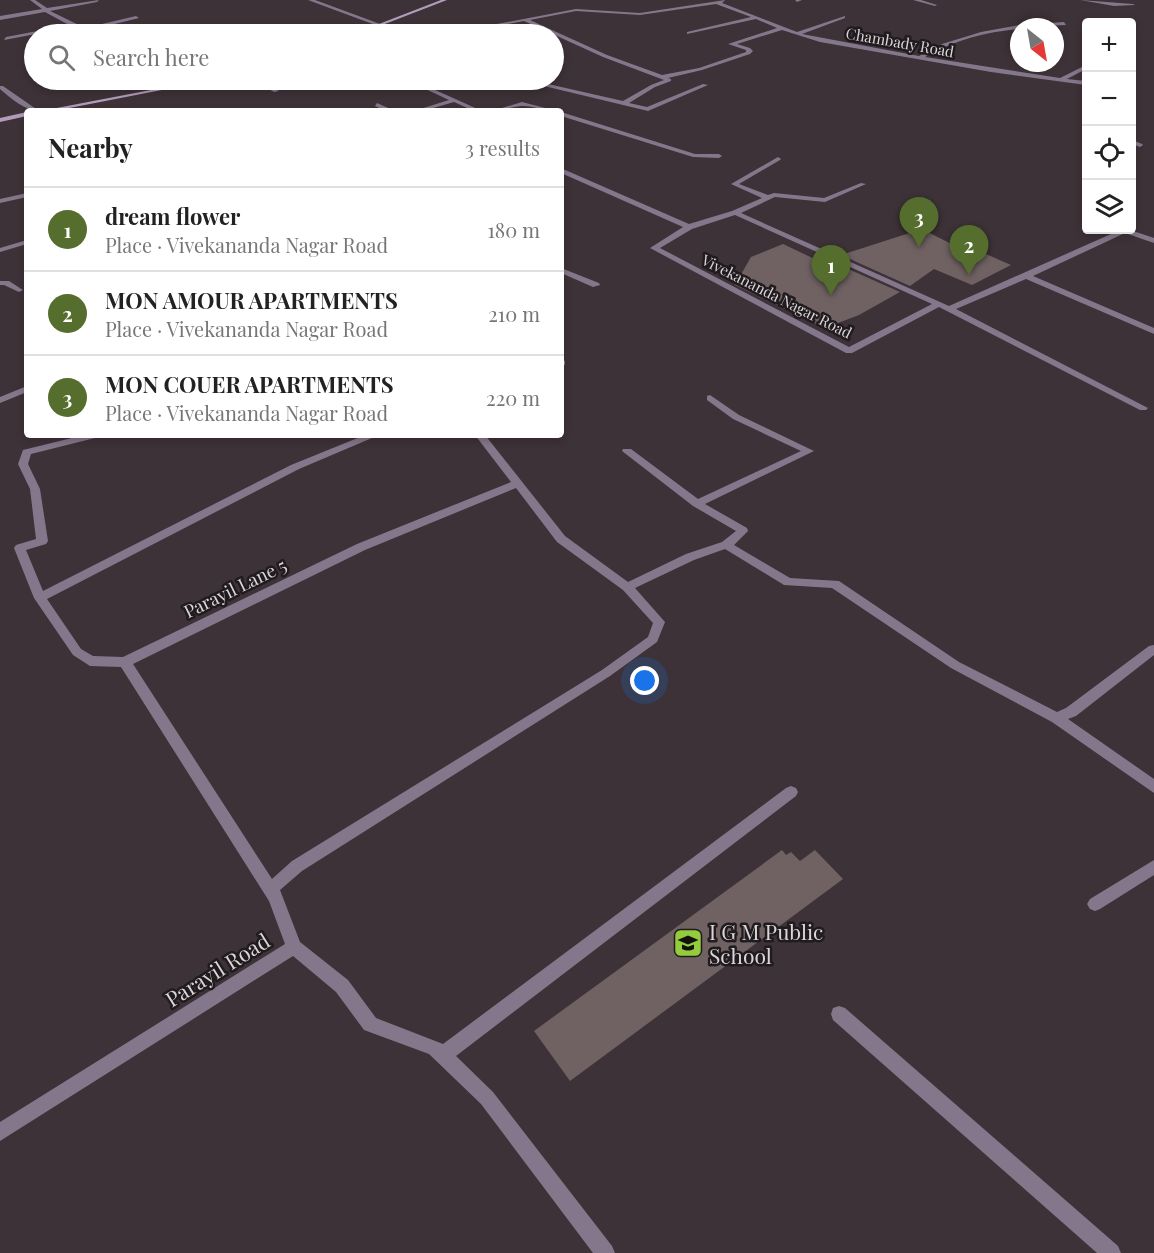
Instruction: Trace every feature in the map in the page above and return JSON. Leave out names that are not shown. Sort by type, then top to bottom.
[{"type":"main road","points":[[383,24],[445,0]]},
{"type":"main road","points":[[60,108],[154,90]]},
{"type":"main road","points":[[0,120],[24,115]]},
{"type":"street","points":[[32,0],[72,24]]},
{"type":"street","points":[[310,0],[377,24]]},
{"type":"street","points":[[502,24],[576,10],[640,14],[730,0]]},
{"type":"street","points":[[915,0],[935,5]]},
{"type":"street","points":[[1082,0],[1114,5],[1133,5]]},
{"type":"street","points":[[0,18],[97,1]]},
{"type":"street","name":"Chambady Road","points":[[716,2],[797,34],[991,70],[1082,82]]},
{"type":"street","points":[[797,34],[843,17]]},
{"type":"street","points":[[110,24],[136,18]]},
{"type":"street","points":[[689,33],[756,18]]},
{"type":"street","points":[[524,20],[533,24]]},
{"type":"street","points":[[662,77],[700,69],[748,53],[750,51],[748,49],[731,44],[782,28]]},
{"type":"street","points":[[921,57],[938,46],[971,36],[1010,29]]},
{"type":"street","points":[[6,39],[24,35]]},
{"type":"street","points":[[564,38],[669,80],[653,86],[625,103]]},
{"type":"street","points":[[1062,79],[1082,69]]},
{"type":"street","points":[[564,89],[648,108],[705,85]]},
{"type":"street","points":[[1,87],[12,98],[22,100],[32,108]]},
{"type":"street","points":[[432,90],[473,108]]},
{"type":"street","points":[[427,108],[454,100]]},
{"type":"street","points":[[507,108],[522,104],[539,108]]},
{"type":"street","points":[[377,105],[384,108]]},
{"type":"street","points":[[564,115],[695,156],[719,156]]},
{"type":"street","points":[[1136,144],[1140,145]]},
{"type":"street","points":[[778,159],[734,184],[769,198],[774,195],[825,200],[863,184]]},
{"type":"street","points":[[564,171],[689,227]]},
{"type":"street","points":[[0,201],[24,196]]},
{"type":"street","name":"Vivekananda Nagar Road","points":[[769,198],[735,213],[689,227],[654,248],[849,351],[939,304]]},
{"type":"street","points":[[735,213],[939,304],[1143,408]]},
{"type":"street","points":[[949,309],[1116,234]]},
{"type":"street","points":[[1136,234],[1154,241]]},
{"type":"street","points":[[0,250],[24,243]]},
{"type":"street","points":[[564,271],[596,285]]},
{"type":"street","points":[[1026,276],[1154,331]]},
{"type":"street","points":[[0,283],[6,283],[19,290]]},
{"type":"street","points":[[0,400],[24,390]]},
{"type":"street","points":[[697,504],[809,451],[736,417],[710,398]]},
{"type":"street","points":[[84,438],[27,452],[23,464],[35,489],[42,541],[20,548],[40,598],[77,651],[90,661],[124,662],[278,902]]},
{"type":"street","points":[[40,598],[295,467],[367,438]]},
{"type":"street","points":[[294,947],[272,888],[297,866],[606,673],[653,639],[659,622],[627,587],[561,539],[482,438]]},
{"type":"street","points":[[627,451],[697,504],[743,531],[726,545],[690,557],[627,587]]},
{"type":"street","name":"Parayil Lane 5","points":[[124,662],[361,547],[518,483]]},
{"type":"street","points":[[726,545],[788,582],[835,584],[955,665],[1057,718],[1154,787]]},
{"type":"street","points":[[1057,718],[1071,712],[1153,649]]},
{"type":"street","points":[[442,1056],[791,792]]},
{"type":"street","points":[[1095,904],[1154,867]]},
{"type":"street","name":"Parayil Road","points":[[0,1132],[294,947],[342,986],[370,1024],[435,1048],[487,1098],[605,1253]]},
{"type":"street","points":[[839,1014],[1111,1253]]},
{"type":"building","points":[[922,229],[971,254],[979,251],[1011,265],[972,285],[934,269],[910,286],[841,255]]},
{"type":"building","points":[[783,244],[821,262],[828,260],[900,292],[859,315],[825,328],[735,285],[751,257]]},
{"type":"building","points":[[782,850],[786,855],[791,852],[800,861],[815,850],[843,879],[570,1081],[534,1031]]},
{"type":"place","name":"MON COUER APARTMENTS","points":[[919,247]]},
{"type":"place","name":"MON AMOUR APARTMENTS","points":[[969,275]]},
{"type":"place","name":"dream flower","points":[[831,295]]},
{"type":"place","name":"I G M Public School","points":[[688,943]]}]
